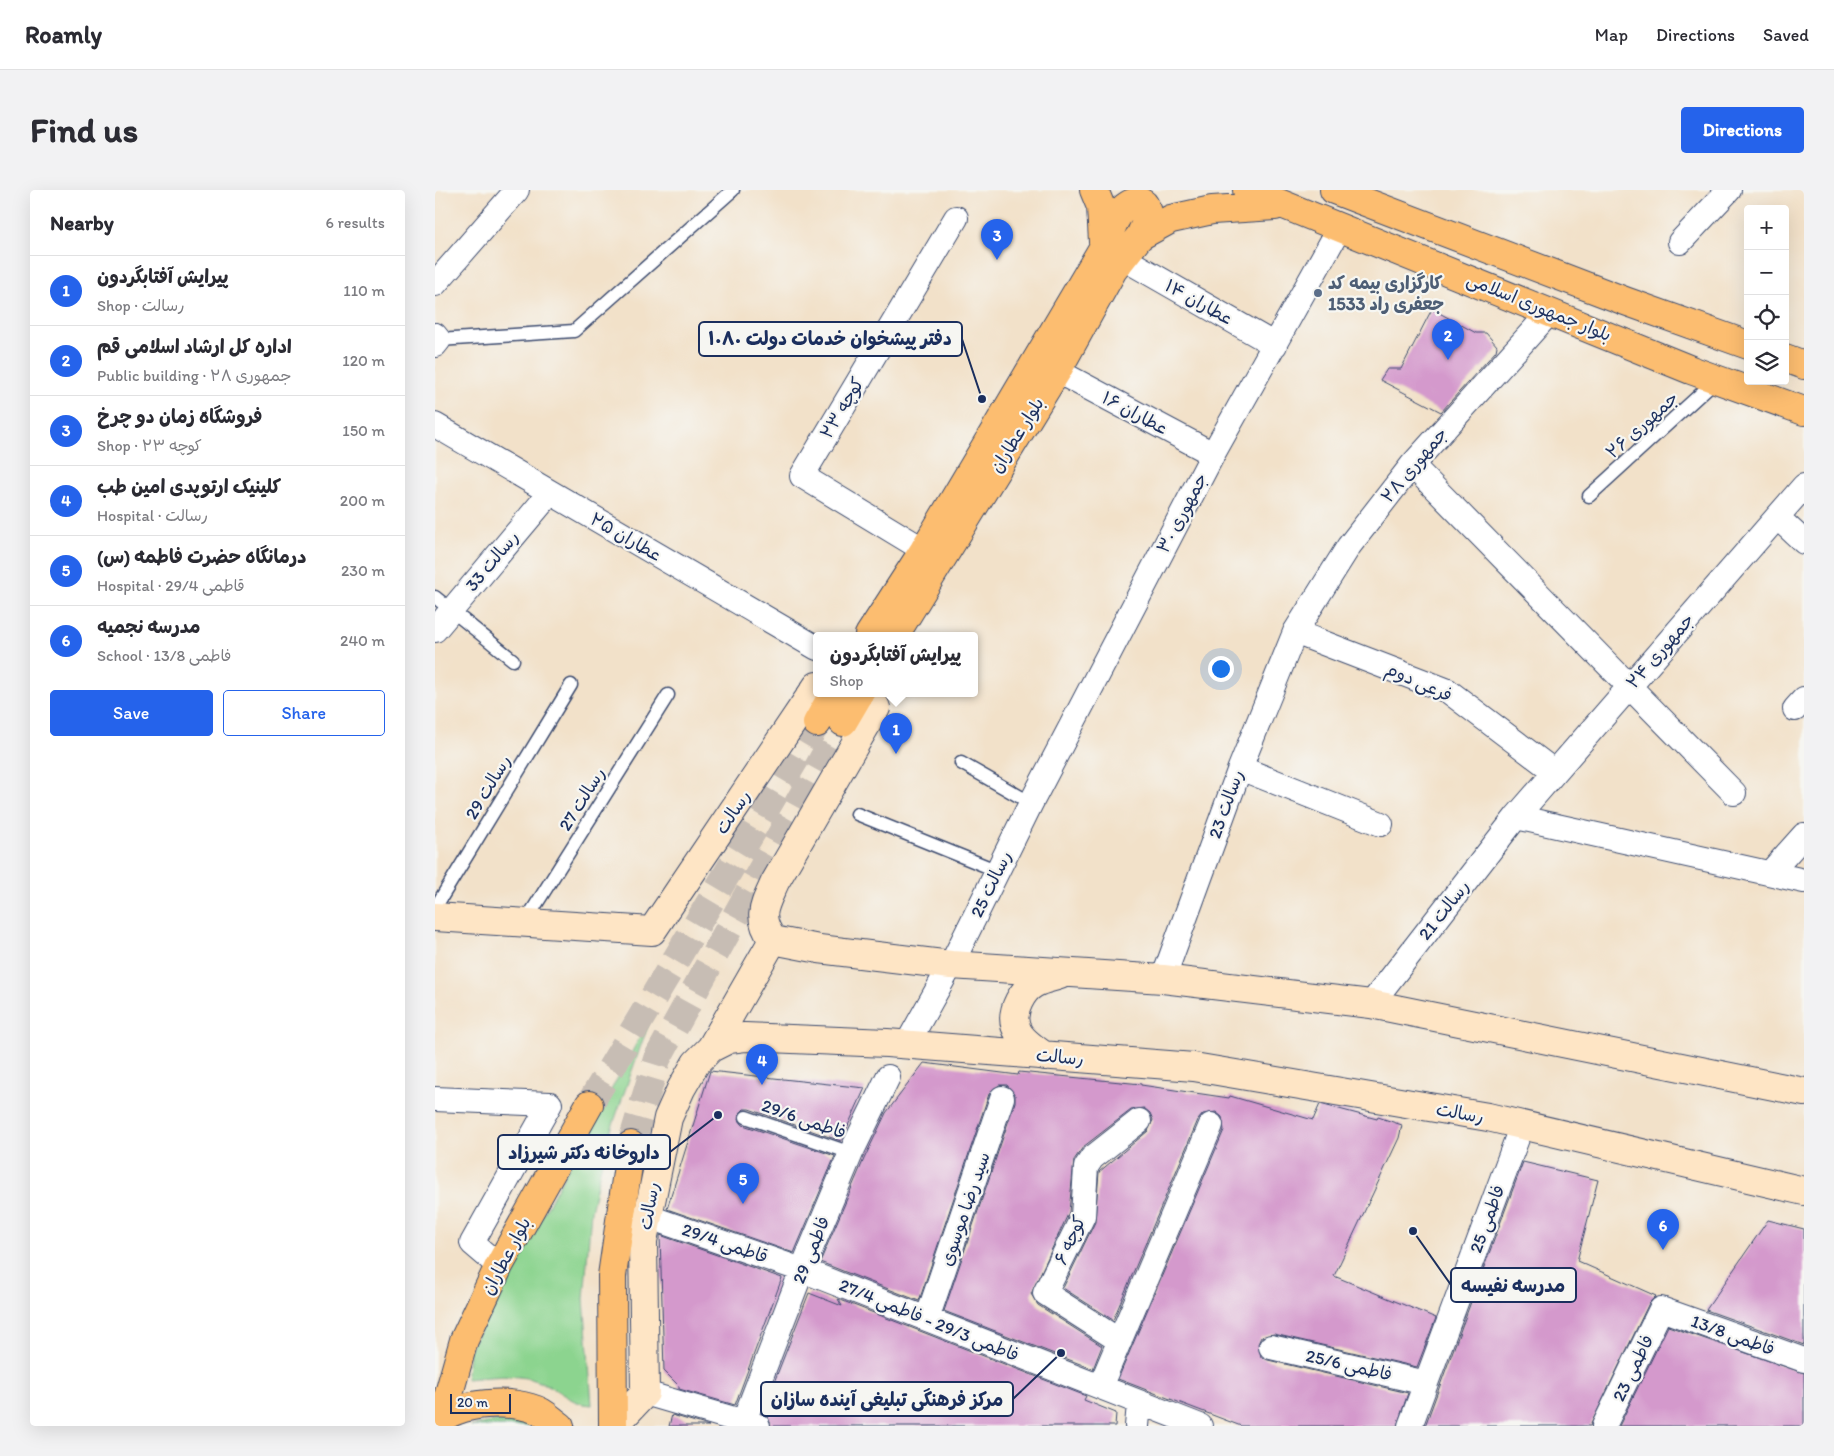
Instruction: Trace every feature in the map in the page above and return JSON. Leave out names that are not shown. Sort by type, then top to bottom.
[{"type":"main road","points":[[1094,190],[1113,253]]},
{"type":"main road","name":"بلوار جمهوری اسلامی","points":[[1247,190],[1717,379],[1804,411]]},
{"type":"main road","name":"بلوار جمهوری اسلامی","points":[[1334,190],[1625,301],[1744,344]]},
{"type":"main road","points":[[1113,253],[1120,212],[1125,206],[1139,201],[1144,204],[1148,212],[1147,220],[1140,236],[1171,219],[1212,210],[1287,205]]},
{"type":"main road","name":"بلوار عطاران","points":[[897,632],[1057,371],[1113,270],[1113,253]]},
{"type":"main road","name":"بلوار عطاران","points":[[871,632],[1113,253]]},
{"type":"main road","points":[[1789,359],[1804,365]]},
{"type":"main road","points":[[833,697],[830,722],[856,697]]},
{"type":"main road","name":"بلوار عطاران","points":[[439,1420],[464,1340],[499,1266],[589,1105]]},
{"type":"main road","points":[[613,1426],[612,1276],[631,1145]]},
{"type":"main road","points":[[439,1420],[481,1404],[513,1404],[541,1412],[560,1426]]},
{"type":"street","points":[[435,284],[517,190]]},
{"type":"street","points":[[1680,242],[1729,190]]},
{"type":"street","name":"کوچه ۲۳","points":[[924,550],[802,476],[956,218]]},
{"type":"street","name":"جمهوری ۳۰","points":[[1031,803],[1213,454],[1340,227]]},
{"type":"street","name":"عطاران ۱۴","points":[[1113,253],[1275,344]]},
{"type":"street","name":"جمهوری ۲۸","points":[[1295,632],[1349,546],[1412,465],[1550,312]]},
{"type":"street","name":"عطاران ۱۶","points":[[1057,371],[1213,454]]},
{"type":"street","name":"عطاران ۲۵","points":[[435,425],[813,646]]},
{"type":"street","points":[[1412,465],[1734,793]]},
{"type":"street","name":"جمهوری ۲۴","points":[[1516,817],[1804,486]]},
{"type":"street","name":"رسالت 33","points":[[435,630],[443,604],[550,493]]},
{"type":"street","points":[[1777,517],[1804,542]]},
{"type":"street","name":"رسالت 23","points":[[1163,979],[1239,768],[1295,632]]},
{"type":"street","name":"فرعی دوم","points":[[1295,632],[1448,691],[1555,772]]},
{"type":"street","name":"رسالت","points":[[435,917],[652,931],[813,692]]},
{"type":"street","points":[[871,697],[876,708],[775,882],[762,912],[764,927],[773,940],[819,949],[951,965],[1163,979],[1371,1004],[1804,1092]]},
{"type":"street","points":[[1239,768],[1381,824]]},
{"type":"street","name":"رسالت 25","points":[[907,1044],[951,965],[1031,803]]},
{"type":"street","points":[[1516,817],[1804,881]]},
{"type":"street","name":"رسالت 21","points":[[1371,1004],[1516,817]]},
{"type":"street","points":[[1770,873],[1804,835]]},
{"type":"street","points":[[711,1048],[773,940]]},
{"type":"street","points":[[1045,1056],[1027,1045],[1015,1030],[1013,1011],[1021,996],[1033,984],[1066,973]]},
{"type":"street","name":"رسالت","points":[[645,1393],[643,1241],[649,1217],[652,1186],[668,1118],[681,1089],[697,1063],[711,1048],[729,1039],[745,1037],[907,1044],[1194,1067],[1522,1125],[1804,1191]]},
{"type":"street","name":"فاطمی 29","points":[[748,1424],[802,1270],[851,1153],[888,1077]]},
{"type":"street","name":"سید رضا موسوی","points":[[927,1319],[1002,1098]]},
{"type":"street","points":[[435,1099],[550,1104],[472,1242],[499,1266]]},
{"type":"street","name":"کوچه ۶","points":[[1120,1341],[1045,1292],[1083,1216],[1086,1167],[1092,1158],[1139,1121]]},
{"type":"street","name":"فاطمی 25","points":[[1410,1426],[1522,1125]]},
{"type":"street","points":[[1101,1387],[1211,1126]]},
{"type":"street","name":"قاطمی 29/4","points":[[649,1217],[802,1270]]},
{"type":"street","name":"فاطمی 29/3 - فاطمی 27/4","points":[[802,1270],[1101,1387],[1138,1415],[1200,1426]]},
{"type":"street","name":"فاطمی 13/8","points":[[1661,1310],[1804,1360]]},
{"type":"street","name":"فاطمی 23","points":[[1604,1426],[1661,1310]]},
{"type":"street","name":"فاطمی 25/6","points":[[1271,1347],[1426,1382]]},
{"type":"street","points":[[613,1426],[645,1393],[748,1424]]},
{"type":"lane","points":[[436,340],[574,331],[733,190]]},
{"type":"lane","name":"جمهوری ۲۶","points":[[1589,496],[1717,379]]},
{"type":"lane","points":[[443,604],[513,660]]},
{"type":"lane","name":"رسالت 29","points":[[435,908],[571,685]]},
{"type":"lane","name":"رسالت 27","points":[[525,922],[668,695]]},
{"type":"lane","points":[[961,763],[1031,803]]},
{"type":"lane","points":[[857,814],[998,871]]},
{"type":"lane","name":"فاطمی 29/6","points":[[746,1117],[851,1153]]},
{"type":"green space","points":[[651,1017],[606,1144],[591,1211],[584,1299],[592,1405],[579,1403],[547,1385],[527,1378],[507,1376],[466,1379],[470,1348]]},
{"type":"green space","points":[[500,1420],[520,1421],[530,1426],[471,1426]]},
{"type":"building","points":[[1432,309],[1476,333],[1486,333],[1497,346],[1496,351],[1441,412],[1380,380],[1387,369],[1401,369]]},
{"type":"building","points":[[924,1063],[1018,1075],[1019,1072],[1141,1084],[1229,1098],[1230,1096],[1313,1120],[1320,1104],[1377,1119],[1378,1117],[1402,1125],[1399,1138],[1334,1276],[1436,1318],[1417,1367],[1274,1334],[1261,1337],[1258,1344],[1261,1357],[1268,1360],[1408,1393],[1397,1426],[1241,1426],[1118,1379],[1224,1130],[1222,1117],[1216,1112],[1203,1114],[1198,1120],[1113,1320],[1063,1288],[1095,1222],[1099,1172],[1148,1131],[1153,1120],[1150,1113],[1144,1108],[1131,1110],[1083,1147],[1074,1160],[1069,1212],[1031,1294],[1038,1305],[1102,1346],[1093,1369],[944,1311],[1015,1102],[1015,1095],[1007,1085],[999,1085],[989,1094],[919,1301],[820,1262],[886,1113]]},
{"type":"building","points":[[710,1071],[865,1088],[841,1141],[749,1109],[744,1109],[739,1114],[738,1119],[743,1125],[835,1156],[794,1253],[667,1209]]},
{"type":"building","points":[[1523,1162],[1598,1180],[1577,1261],[1656,1296],[1649,1303],[1590,1426],[1425,1426]]},
{"type":"building","points":[[1768,1220],[1804,1229],[1804,1345],[1706,1310]]},
{"type":"building","points":[[660,1235],[782,1278],[735,1405],[679,1389],[679,1386],[664,1371]]},
{"type":"building","points":[[809,1293],[842,1306],[838,1299],[1086,1396],[1084,1400],[1116,1413],[1115,1426],[771,1426],[768,1417],[762,1413]]},
{"type":"building","points":[[1668,1326],[1804,1373],[1804,1426],[1619,1426]]},
{"type":"building","points":[[672,1415],[709,1426],[669,1426]]},
{"type":"tunnel","points":[[631,1145],[657,1059],[843,722]]},
{"type":"tunnel","points":[[589,1105],[817,723]]},
{"type":"place","name":"فروشگاه زمان دو چرخ","points":[[997,260]]},
{"type":"place","name":"کارگزاری بیمه کد 1533 جعفری راد","points":[[1318,293]]},
{"type":"place","name":"اداره کل ارشاد اسلامی قم","points":[[1448,360]]},
{"type":"place","name":"دفتر پیشخوان خدمات دولت ۱۰۸۰","points":[[982,399]]},
{"type":"place","name":"پیرایش آفتابگردون","points":[[896,754]]},
{"type":"place","name":"کلینیک ارتوپدی امین طب","points":[[762,1085]]},
{"type":"place","name":"داروخانه دکتر شیرزاد","points":[[718,1115]]},
{"type":"place","name":"درمانگاه حضرت فاطمه (س)","points":[[743,1204]]},
{"type":"place","name":"مدرسه نفیسه","points":[[1413,1231]]},
{"type":"place","name":"مدرسه نجمیه","points":[[1663,1250]]},
{"type":"place","name":"مرکز فرهنگی تبلیغی آینده سازان","points":[[1061,1353]]}]
